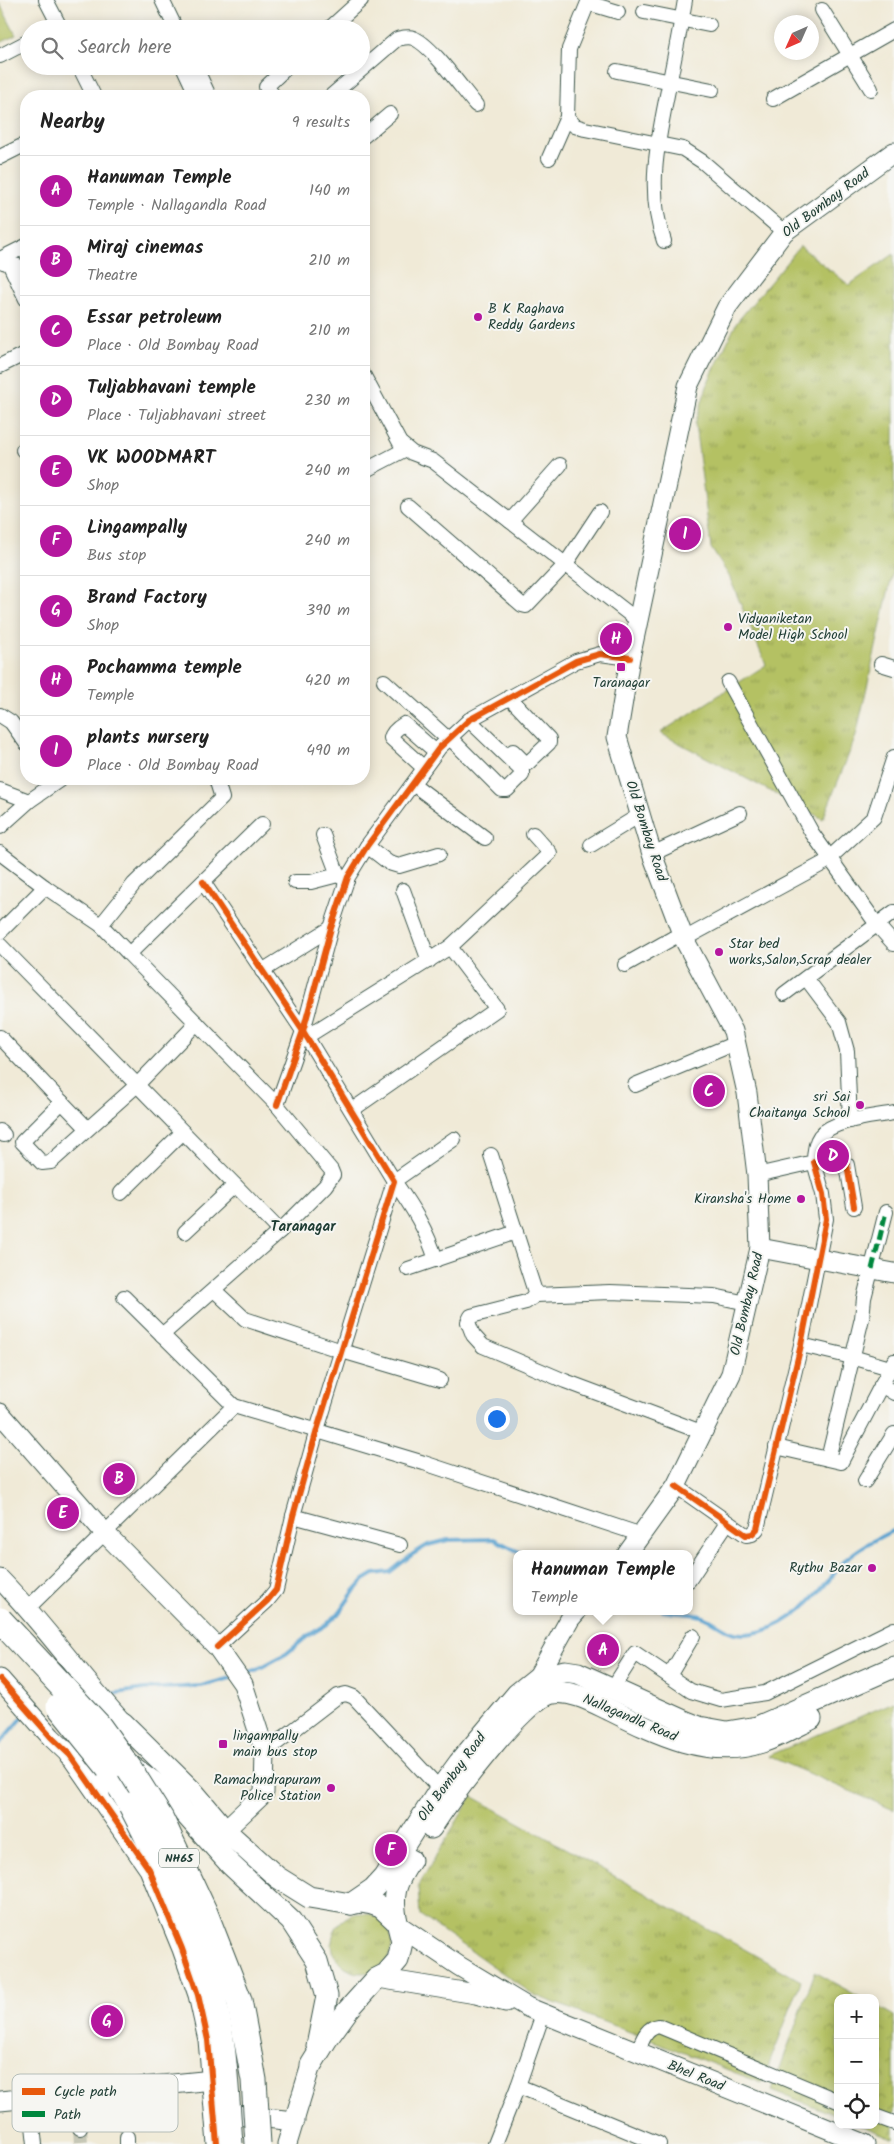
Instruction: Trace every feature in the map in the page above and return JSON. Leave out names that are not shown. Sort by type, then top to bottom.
[{"type":"highway","name":"NH65","points":[[0,1620],[98,1725],[129,1768],[161,1818],[205,1913],[239,2000],[254,2080],[258,2144]]},
{"type":"highway","name":"NH65","points":[[0,1644],[65,1713],[109,1768],[131,1805],[169,1880],[210,1987],[225,2064],[230,2144]]},
{"type":"main road","name":"Nallagandla Road","points":[[525,1699],[551,1693],[582,1697],[673,1738],[720,1748],[743,1746],[759,1734],[894,1666]]},
{"type":"main road","name":"Nallagandla Road","points":[[546,1676],[565,1671],[578,1673],[657,1710],[699,1727],[727,1732],[759,1734],[894,1680]]},
{"type":"main road","points":[[525,1699],[546,1676]]},
{"type":"main road","name":"Old Bombay Road","points":[[350,1904],[374,1889],[384,1877],[440,1789],[459,1763],[525,1699]]},
{"type":"main road","name":"Old Bombay Road","points":[[311,2065],[348,2010],[398,1960],[402,1942],[393,1903],[396,1888],[403,1872],[454,1796],[518,1717],[525,1699]]},
{"type":"main road","points":[[70,1755],[123,1723],[165,1764],[217,1834],[230,1864],[292,1921],[317,1962],[328,1996],[322,2031],[311,2065]]},
{"type":"main road","points":[[99,1796],[96,1775],[98,1767],[104,1760],[114,1758],[123,1760],[163,1789],[173,1800],[217,1834],[296,1891],[309,1897],[350,1904],[361,1902],[382,1907],[397,1923]]},
{"type":"main road","points":[[165,1764],[173,1800]]},
{"type":"street","points":[[46,0],[55,20]]},
{"type":"street","points":[[153,0],[162,20]]},
{"type":"street","points":[[162,0],[172,20]]},
{"type":"street","points":[[339,20],[361,0]]},
{"type":"street","points":[[664,240],[657,223],[654,206],[658,144],[685,0]]},
{"type":"street","points":[[549,158],[567,117],[569,49],[589,1],[618,12]]},
{"type":"street","points":[[822,10],[871,89]]},
{"type":"street","points":[[644,12],[709,25]]},
{"type":"street","points":[[774,99],[894,30]]},
{"type":"street","points":[[370,62],[397,39],[411,37],[421,42],[437,58],[476,105]]},
{"type":"street","points":[[0,56],[20,46]]},
{"type":"street","points":[[618,71],[712,90]]},
{"type":"street","points":[[84,75],[91,90]]},
{"type":"street","points":[[188,75],[194,90]]},
{"type":"street","points":[[199,75],[206,90]]},
{"type":"street","points":[[269,90],[266,87],[279,75]]},
{"type":"street","points":[[337,90],[355,75]]},
{"type":"street","points":[[370,131],[390,114]]},
{"type":"street","points":[[567,117],[575,126],[683,149],[691,153],[748,199],[784,232]]},
{"type":"street","points":[[0,157],[20,147]]},
{"type":"street","name":"Old Bombay Road","points":[[630,1550],[676,1486],[704,1433],[731,1374],[760,1248],[757,1176],[747,1093],[733,1032],[683,936],[652,854],[617,737],[637,620],[688,386],[727,307],[784,232],[894,152]]},
{"type":"street","points":[[3,261],[20,250]]},
{"type":"street","points":[[3,261],[20,266]]},
{"type":"street","points":[[3,261],[20,289]]},
{"type":"street","points":[[0,366],[20,356]]},
{"type":"street","points":[[370,387],[400,443],[406,449],[433,461],[637,620]]},
{"type":"street","points":[[370,468],[406,449]]},
{"type":"street","points":[[510,521],[560,464]]},
{"type":"street","points":[[408,506],[522,605],[526,606],[565,564],[600,512]]},
{"type":"street","points":[[277,1105],[304,1034],[342,878],[436,752],[448,738],[473,718],[576,661],[600,654],[630,658]]},
{"type":"street","points":[[384,681],[448,738],[502,790],[507,790],[522,776],[522,771],[473,718]]},
{"type":"street","points":[[728,682],[812,833],[878,926],[894,944]]},
{"type":"street","points":[[473,718],[524,762],[528,762],[549,743],[548,739],[509,697]]},
{"type":"street","points":[[0,715],[10,722],[20,735]]},
{"type":"street","points":[[424,768],[391,738],[392,735],[399,726],[404,724],[436,752]]},
{"type":"street","points":[[625,965],[824,863],[874,816],[894,757]]},
{"type":"street","points":[[413,784],[485,838]]},
{"type":"street","points":[[0,826],[50,785]]},
{"type":"street","points":[[101,925],[134,884],[222,798],[218,785]]},
{"type":"street","points":[[0,790],[29,801]]},
{"type":"street","points":[[652,854],[740,813]]},
{"type":"street","points":[[591,845],[640,815]]},
{"type":"street","points":[[129,954],[262,824]]},
{"type":"street","points":[[304,1034],[450,948],[550,852],[533,834]]},
{"type":"street","points":[[322,836],[342,878]]},
{"type":"street","points":[[367,846],[389,863],[399,866],[439,854]]},
{"type":"street","points":[[0,853],[45,887],[101,925],[277,1105],[331,1170],[333,1175],[325,1186],[280,1231],[162,1335]]},
{"type":"street","points":[[295,882],[342,878]]},
{"type":"street","points":[[203,882],[304,1034],[394,1181],[419,1217],[429,1237],[436,1260]]},
{"type":"street","points":[[0,932],[45,887]]},
{"type":"street","points":[[403,890],[429,961]]},
{"type":"street","points":[[784,994],[878,926],[894,912]]},
{"type":"street","points":[[262,970],[331,928]]},
{"type":"street","points":[[0,945],[280,1231]]},
{"type":"street","points":[[352,1110],[497,1009],[450,948]]},
{"type":"street","points":[[806,978],[839,1022],[846,1051],[850,1121]]},
{"type":"street","points":[[59,1099],[23,1139],[23,1144],[40,1162],[45,1164],[50,1162],[137,1085],[197,1023]]},
{"type":"street","points":[[0,1037],[87,1128]]},
{"type":"street","points":[[635,1085],[736,1043]]},
{"type":"street","points":[[676,1486],[746,1535],[758,1530],[801,1345],[826,1219],[814,1162],[814,1149],[820,1136],[839,1124],[894,1113]]},
{"type":"street","points":[[121,1193],[183,1132]]},
{"type":"street","points":[[219,1651],[268,1601],[276,1590],[292,1516],[394,1181],[454,1138]]},
{"type":"street","points":[[491,1154],[536,1295]]},
{"type":"street","points":[[757,1176],[814,1162],[847,1165],[854,1207]]},
{"type":"street","points":[[185,1232],[235,1185]]},
{"type":"street","points":[[828,1459],[886,1212]]},
{"type":"street","points":[[408,1269],[516,1232]]},
{"type":"street","points":[[760,1248],[894,1273]]},
{"type":"street","points":[[214,1290],[245,1319],[342,1351],[440,1380]]},
{"type":"street","points":[[704,1433],[565,1381],[483,1346],[473,1335],[468,1322],[471,1316],[526,1302],[536,1295],[610,1292],[714,1296],[747,1302]]},
{"type":"street","points":[[124,1297],[234,1406],[317,1430],[642,1535]]},
{"type":"street","points":[[776,1447],[842,1462],[892,1365],[801,1345]]},
{"type":"street","points":[[881,1385],[894,1393]]},
{"type":"street","points":[[28,1608],[234,1406]]},
{"type":"street","points":[[0,1413],[104,1532],[219,1651],[243,1684],[265,1752],[264,1794],[217,1834]]},
{"type":"street","points":[[865,1481],[894,1434]]},
{"type":"street","points":[[292,1516],[400,1544]]},
{"type":"street","points":[[693,1574],[727,1523]]},
{"type":"street","points":[[0,1579],[28,1608],[64,1655],[123,1723]]},
{"type":"street","points":[[546,1676],[570,1619],[574,1615]]},
{"type":"street","points":[[546,1676],[584,1615]]},
{"type":"street","points":[[612,1689],[635,1653],[691,1691],[720,1700],[765,1693],[894,1629]]},
{"type":"street","points":[[669,1676],[693,1636]]},
{"type":"street","points":[[5,1684],[51,1737],[70,1755],[149,1869],[182,1949],[198,1995],[208,2040],[213,2080],[217,2144]]},
{"type":"street","points":[[265,1752],[338,1696],[346,1694],[354,1698],[440,1789]]},
{"type":"street","points":[[397,1923],[458,1966],[535,2011]]},
{"type":"street","points":[[378,1978],[476,1994],[535,2011]]},
{"type":"street","points":[[495,2144],[518,2086],[535,2011]]},
{"type":"street","name":"Bhel Road","points":[[535,2011],[865,2144]]},
{"type":"street","points":[[638,2052],[647,2032],[652,2027],[659,2026],[834,2099]]},
{"type":"street","points":[[288,2144],[311,2065]]},
{"type":"street","points":[[178,2083],[213,2080]]},
{"type":"street","points":[[518,2086],[652,2143]]},
{"type":"street","points":[[215,2113],[295,2120]]},
{"type":"street","points":[[879,2117],[894,2123]]},
{"type":"green space","points":[[0,4],[16,35],[0,43]]},
{"type":"green space","points":[[800,246],[849,285],[894,254],[894,566],[856,736],[823,819],[660,733],[766,665],[729,576],[711,548],[695,424],[709,380],[737,322]]},
{"type":"green space","points":[[894,1702],[894,1810],[768,1756]]},
{"type":"green space","points":[[472,1796],[801,1981],[762,2083],[534,1995],[420,1915],[418,1886]]},
{"type":"green space","points":[[362,1913],[379,1918],[387,1926],[392,1943],[387,1960],[379,1968],[362,1973],[345,1968],[337,1960],[332,1943],[337,1926],[345,1918]]},
{"type":"green space","points":[[815,1972],[854,1994],[834,1994],[834,2114],[772,2090]]},
{"type":"green space","points":[[879,2007],[894,2016],[894,2139],[870,2129],[879,2129]]},
{"type":"waterway","points":[[693,1614],[709,1619],[729,1631],[739,1634],[770,1629],[782,1623],[812,1600],[839,1566],[855,1552],[894,1530]]},
{"type":"waterway","points":[[243,1674],[256,1670],[286,1654],[338,1614],[364,1580],[374,1574],[390,1572],[428,1545],[448,1540],[494,1539],[515,1550]]},
{"type":"waterway","points":[[105,1695],[144,1689],[201,1686],[231,1678]]},
{"type":"waterway","points":[[0,1743],[25,1715]]},
{"type":"tunnel","points":[[80,2132],[81,2144]]},
{"type":"marked path","points":[[872,1269],[886,1212]]},
{"type":"cycle path","points":[[277,1105],[303,1031],[331,928],[348,877],[367,846],[439,748],[469,720],[576,661],[600,654],[630,658]]},
{"type":"cycle path","points":[[203,882],[303,1031],[394,1181],[317,1430],[293,1516],[276,1590],[267,1601],[217,1647]]},
{"type":"cycle path","points":[[676,1486],[746,1535],[752,1534],[757,1529],[801,1345],[826,1219],[823,1194],[814,1162],[847,1165],[854,1207]]},
{"type":"cycle path","points":[[0,1679],[51,1737],[70,1755],[149,1869],[182,1949],[198,1995],[208,2040],[217,2144]]},
{"type":"place","name":"B K Raghava Reddy Gardens","points":[[478,317]]},
{"type":"place","name":"plants nursery","points":[[685,534]]},
{"type":"place","name":"Vidyaniketan Model High School","points":[[728,627]]},
{"type":"place","name":"Pochamma temple","points":[[616,639]]},
{"type":"place","name":"Taranagar","points":[[621,667]]},
{"type":"place","name":"Star bed works,Salon,Scrap dealer","points":[[719,952]]},
{"type":"place","name":"Essar petroleum","points":[[709,1091]]},
{"type":"place","name":"sri Sai Chaitanya School","points":[[860,1105]]},
{"type":"place","name":"Tuljabhavani temple","points":[[833,1156]]},
{"type":"place","name":"Kiransha's Home","points":[[801,1199]]},
{"type":"place","name":"Miraj cinemas","points":[[119,1479]]},
{"type":"place","name":"VK WOODMART","points":[[63,1513]]},
{"type":"place","name":"Rythu Bazar","points":[[872,1568]]},
{"type":"place","name":"Hanuman Temple","points":[[603,1650]]},
{"type":"place","name":"lingampally main bus stop","points":[[223,1744]]},
{"type":"place","name":"Ramachndrapuram Police Station","points":[[331,1788]]},
{"type":"place","name":"Lingampally","points":[[391,1850]]},
{"type":"place","name":"Brand Factory","points":[[107,2021]]},
{"type":"district","name":"Taranagar","points":[[303,1227]]}]
